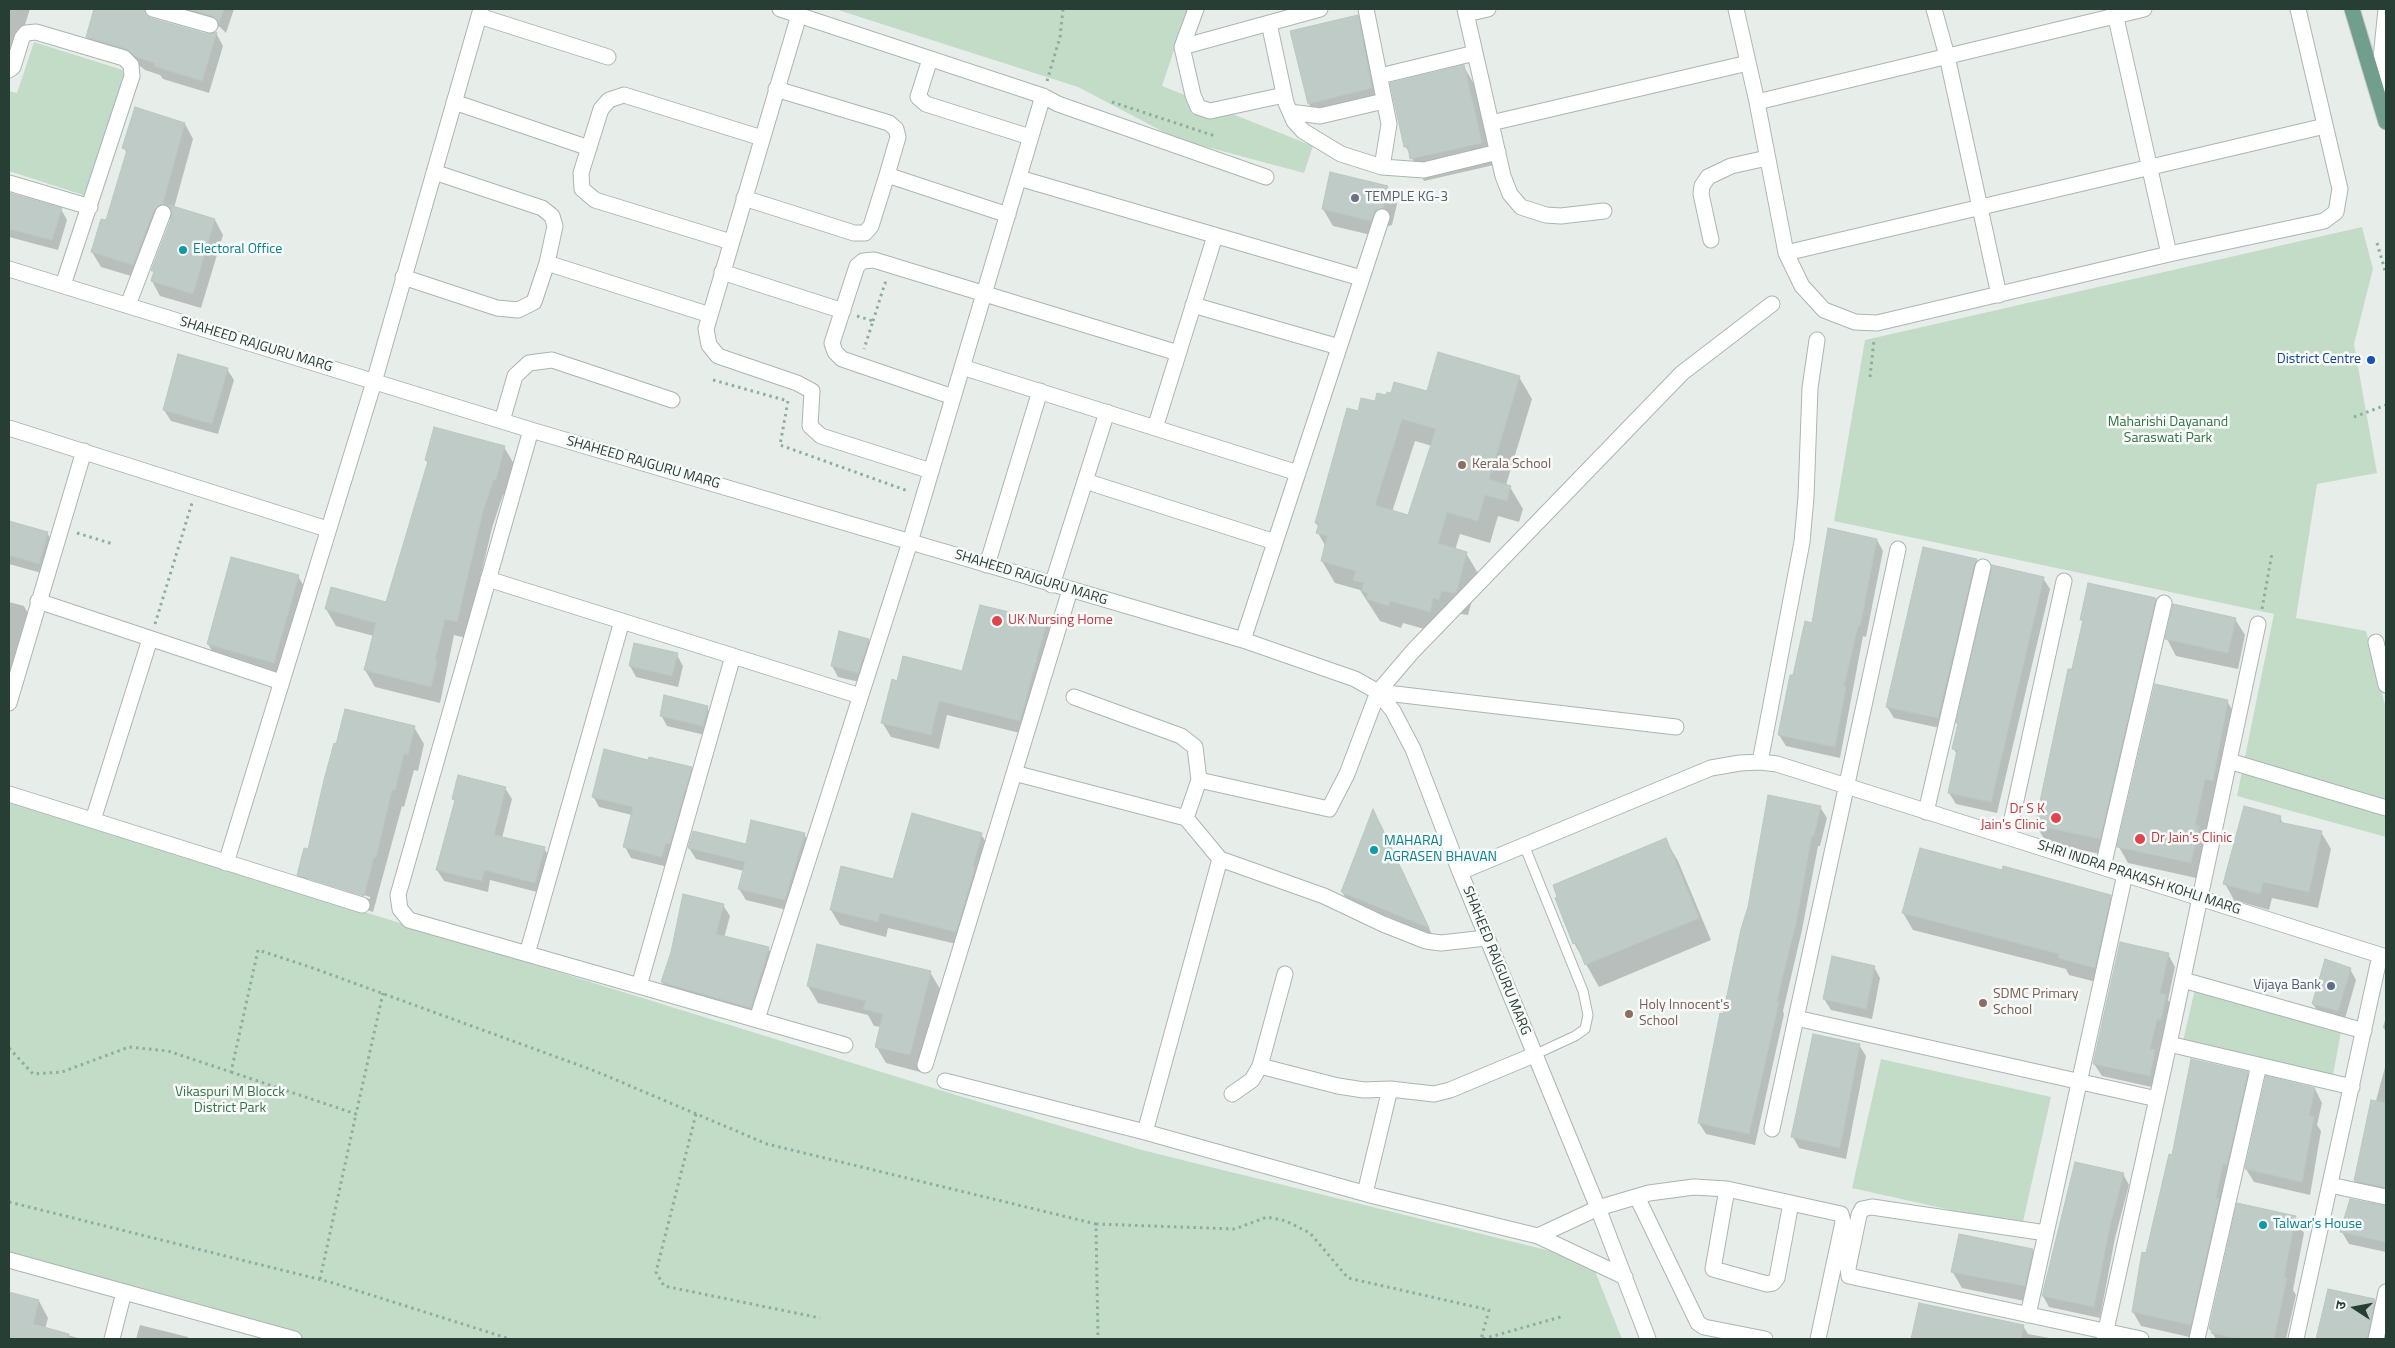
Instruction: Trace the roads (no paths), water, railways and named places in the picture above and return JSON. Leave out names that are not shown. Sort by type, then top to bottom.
[{"type":"main road","points":[[2352,9],[2378,88],[2386,122]]},
{"type":"street","points":[[153,9],[210,25]]},
{"type":"street","points":[[780,9],[1043,96],[1058,104],[1266,177]]},
{"type":"street","points":[[1196,9],[1182,47],[1193,95],[1198,107],[1210,111],[1284,96]]},
{"type":"street","points":[[1182,47],[1320,9]]},
{"type":"street","points":[[1366,9],[1389,124],[1382,166]]},
{"type":"street","points":[[1488,9],[1465,11],[1498,152],[1510,194],[1521,208],[1532,212],[1561,216],[1604,211]]},
{"type":"street","points":[[1736,9],[1786,253],[1802,286],[1824,310],[1855,322],[1877,322],[2169,254],[2324,221],[2336,212],[2340,189],[2298,9]]},
{"type":"street","points":[[1934,9],[1947,56],[1999,295]]},
{"type":"street","points":[[1756,102],[1947,56],[2114,12],[2144,9]]},
{"type":"street","points":[[2378,88],[2386,9]]},
{"type":"street","points":[[226,862],[374,382],[480,12],[608,57]]},
{"type":"street","points":[[2114,12],[2169,254]]},
{"type":"street","points":[[799,15],[710,315],[706,330],[709,346],[718,356],[797,382],[812,391],[810,426],[821,436],[931,471]]},
{"type":"street","points":[[1269,23],[1284,96],[1290,112],[1303,131],[1323,144],[1341,154],[1382,166],[1424,170],[1498,152]]},
{"type":"street","points":[[9,70],[13,67],[22,38],[26,33],[36,32],[124,58],[131,65],[132,76],[63,285]]},
{"type":"street","points":[[1380,76],[1475,53]]},
{"type":"street","points":[[930,59],[918,97],[926,104],[1030,138]]},
{"type":"street","points":[[1491,123],[1748,63]]},
{"type":"street","points":[[744,198],[854,233],[865,233],[871,226],[887,176],[898,137],[896,129],[889,123],[776,89]]},
{"type":"street","points":[[731,242],[595,200],[582,189],[581,173],[601,109],[609,100],[624,95],[762,138]]},
{"type":"street","points":[[757,1020],[910,542],[1043,96]]},
{"type":"street","points":[[1290,112],[1320,116],[1384,101]]},
{"type":"street","points":[[454,102],[589,148]]},
{"type":"street","points":[[1786,253],[2325,126]]},
{"type":"street","points":[[1711,240],[1701,194],[1702,186],[1708,178],[1731,166],[1767,158]]},
{"type":"street","points":[[404,277],[497,308],[518,310],[534,302],[547,262],[555,226],[552,216],[542,208],[434,172]]},
{"type":"street","points":[[887,176],[1008,215]]},
{"type":"street","points":[[1018,178],[1362,278]]},
{"type":"street","points":[[9,183],[90,207]]},
{"type":"street","points":[[128,306],[163,213]]},
{"type":"street","points":[[1243,640],[1382,217]]},
{"type":"street","points":[[1155,428],[1215,236]]},
{"type":"street","points":[[953,397],[842,359],[835,352],[832,343],[857,266],[862,261],[874,260],[1178,353]]},
{"type":"street","points":[[547,262],[710,315]]},
{"type":"street","name":"SHAHEED RAJGURU MARG","points":[[9,269],[531,430],[1243,640],[1354,679],[1378,692],[1393,711],[1414,749],[1486,938],[1598,1208],[1648,1339]]},
{"type":"street","points":[[722,272],[843,311]]},
{"type":"street","points":[[1199,780],[1330,810],[1347,774],[1378,692],[1413,651],[1535,522],[1682,373],[1772,304]]},
{"type":"street","points":[[1193,305],[1339,347]]},
{"type":"street","points":[[1760,762],[1802,542],[1806,497],[1810,388],[1817,340]]},
{"type":"street","points":[[502,421],[515,376],[529,363],[552,360],[672,400]]},
{"type":"street","points":[[962,366],[1298,473]]},
{"type":"street","points":[[987,565],[1040,391]]},
{"type":"street","points":[[1052,585],[1106,412]]},
{"type":"street","points":[[9,428],[328,529]]},
{"type":"street","points":[[531,430],[398,895],[400,909],[409,920],[845,1045]]},
{"type":"street","points":[[9,703],[84,451]]},
{"type":"street","points":[[1085,481],[1275,542]]},
{"type":"street","points":[[1772,1129],[1898,549]]},
{"type":"street","points":[[1926,812],[1983,568]]},
{"type":"street","points":[[488,579],[860,696]]},
{"type":"street","points":[[2008,837],[2064,582]]},
{"type":"street","points":[[925,1064],[1070,590]]},
{"type":"street","points":[[38,601],[281,682]]},
{"type":"street","points":[[2102,867],[2164,603]]},
{"type":"street","points":[[527,954],[622,621]]},
{"type":"street","points":[[2104,1335],[2169,1044],[2258,624]]},
{"type":"street","points":[[93,820],[150,639]]},
{"type":"street","points":[[2376,642],[2386,685]]},
{"type":"street","points":[[639,986],[733,656]]},
{"type":"street","points":[[1378,692],[1676,728]]},
{"type":"street","points":[[1074,697],[1182,736],[1195,747],[1199,780],[1186,818]]},
{"type":"street","points":[[2229,761],[2386,808]]},
{"type":"street","name":"SHRI INDRA PRAKASH KOHLI MARG","points":[[1460,872],[1711,768],[1760,762],[1777,764],[2383,956]]},
{"type":"street","points":[[1014,773],[1186,818],[1220,859],[1324,896],[1383,924],[1426,941],[1449,943],[1486,938]]},
{"type":"street","points":[[9,794],[362,905]]},
{"type":"street","points":[[1144,1132],[1220,859]]},
{"type":"street","points":[[2028,1315],[2126,874]]},
{"type":"street","points":[[2296,1339],[2364,1031],[2383,956]]},
{"type":"street","points":[[1232,1094],[1252,1080],[1260,1066],[1285,974]]},
{"type":"street","points":[[2182,980],[2364,1031]]},
{"type":"street","points":[[1796,1018],[2157,1099]]},
{"type":"street","points":[[2169,1044],[2352,1087]]},
{"type":"street","points":[[1260,1066],[1364,1090],[1390,1089],[1434,1094],[1450,1090],[1534,1055]]},
{"type":"street","points":[[2197,1339],[2258,1065]]},
{"type":"street","points":[[945,1081],[1144,1132],[1365,1193],[1538,1236],[1625,1277]]},
{"type":"street","points":[[1365,1193],[1390,1089]]},
{"type":"street","points":[[2330,1185],[2386,1197]]},
{"type":"street","points":[[1538,1236],[1598,1208],[1679,1188],[1727,1189],[1841,1214],[1843,1222],[1818,1339]]},
{"type":"street","points":[[1727,1189],[1713,1269],[1767,1284],[1773,1283],[1776,1278],[1791,1203]]},
{"type":"street","points":[[1637,1197],[1698,1323],[1704,1327],[1765,1339]]},
{"type":"street","points":[[2046,1233],[1872,1207],[1862,1209],[1858,1214],[1848,1268],[1849,1276],[2028,1315],[2104,1335],[2141,1339]]},
{"type":"street","points":[[9,1260],[124,1292],[245,1333],[294,1339]]},
{"type":"street","points":[[112,1339],[124,1292]]},
{"type":"street","points":[[2376,1339],[2386,1292]]},
{"type":"lane","points":[[1524,845],[1583,991],[1588,1015],[1585,1029],[1575,1036],[1534,1055]]},
{"type":"place","name":"TEMPLE KG-3","points":[[1355,198]]},
{"type":"place","name":"Electoral Office","points":[[183,250]]},
{"type":"place","name":"District Centre","points":[[2371,360]]},
{"type":"place","name":"Kerala School","points":[[1462,465]]},
{"type":"place","name":"UK Nursing Home","points":[[997,621]]},
{"type":"place","name":"Dr S K Jain's Clinic","points":[[2056,818]]},
{"type":"place","name":"Dr Jain's Clinic","points":[[2140,839]]},
{"type":"place","name":"MAHARAJ AGRASEN BHAVAN","points":[[1374,850]]},
{"type":"place","name":"Vijaya Bank","points":[[2331,986]]},
{"type":"place","name":"SDMC Primary School","points":[[1983,1003]]},
{"type":"place","name":"Holy Innocent's School","points":[[1629,1014]]},
{"type":"place","name":"Talwar's House","points":[[2263,1225]]},
{"type":"park label","name":"Maharishi Dayanand Saraswati Park","points":[[2168,432]]},
{"type":"park label","name":"Vikaspuri M Blocck District Park","points":[[230,1102]]}]
